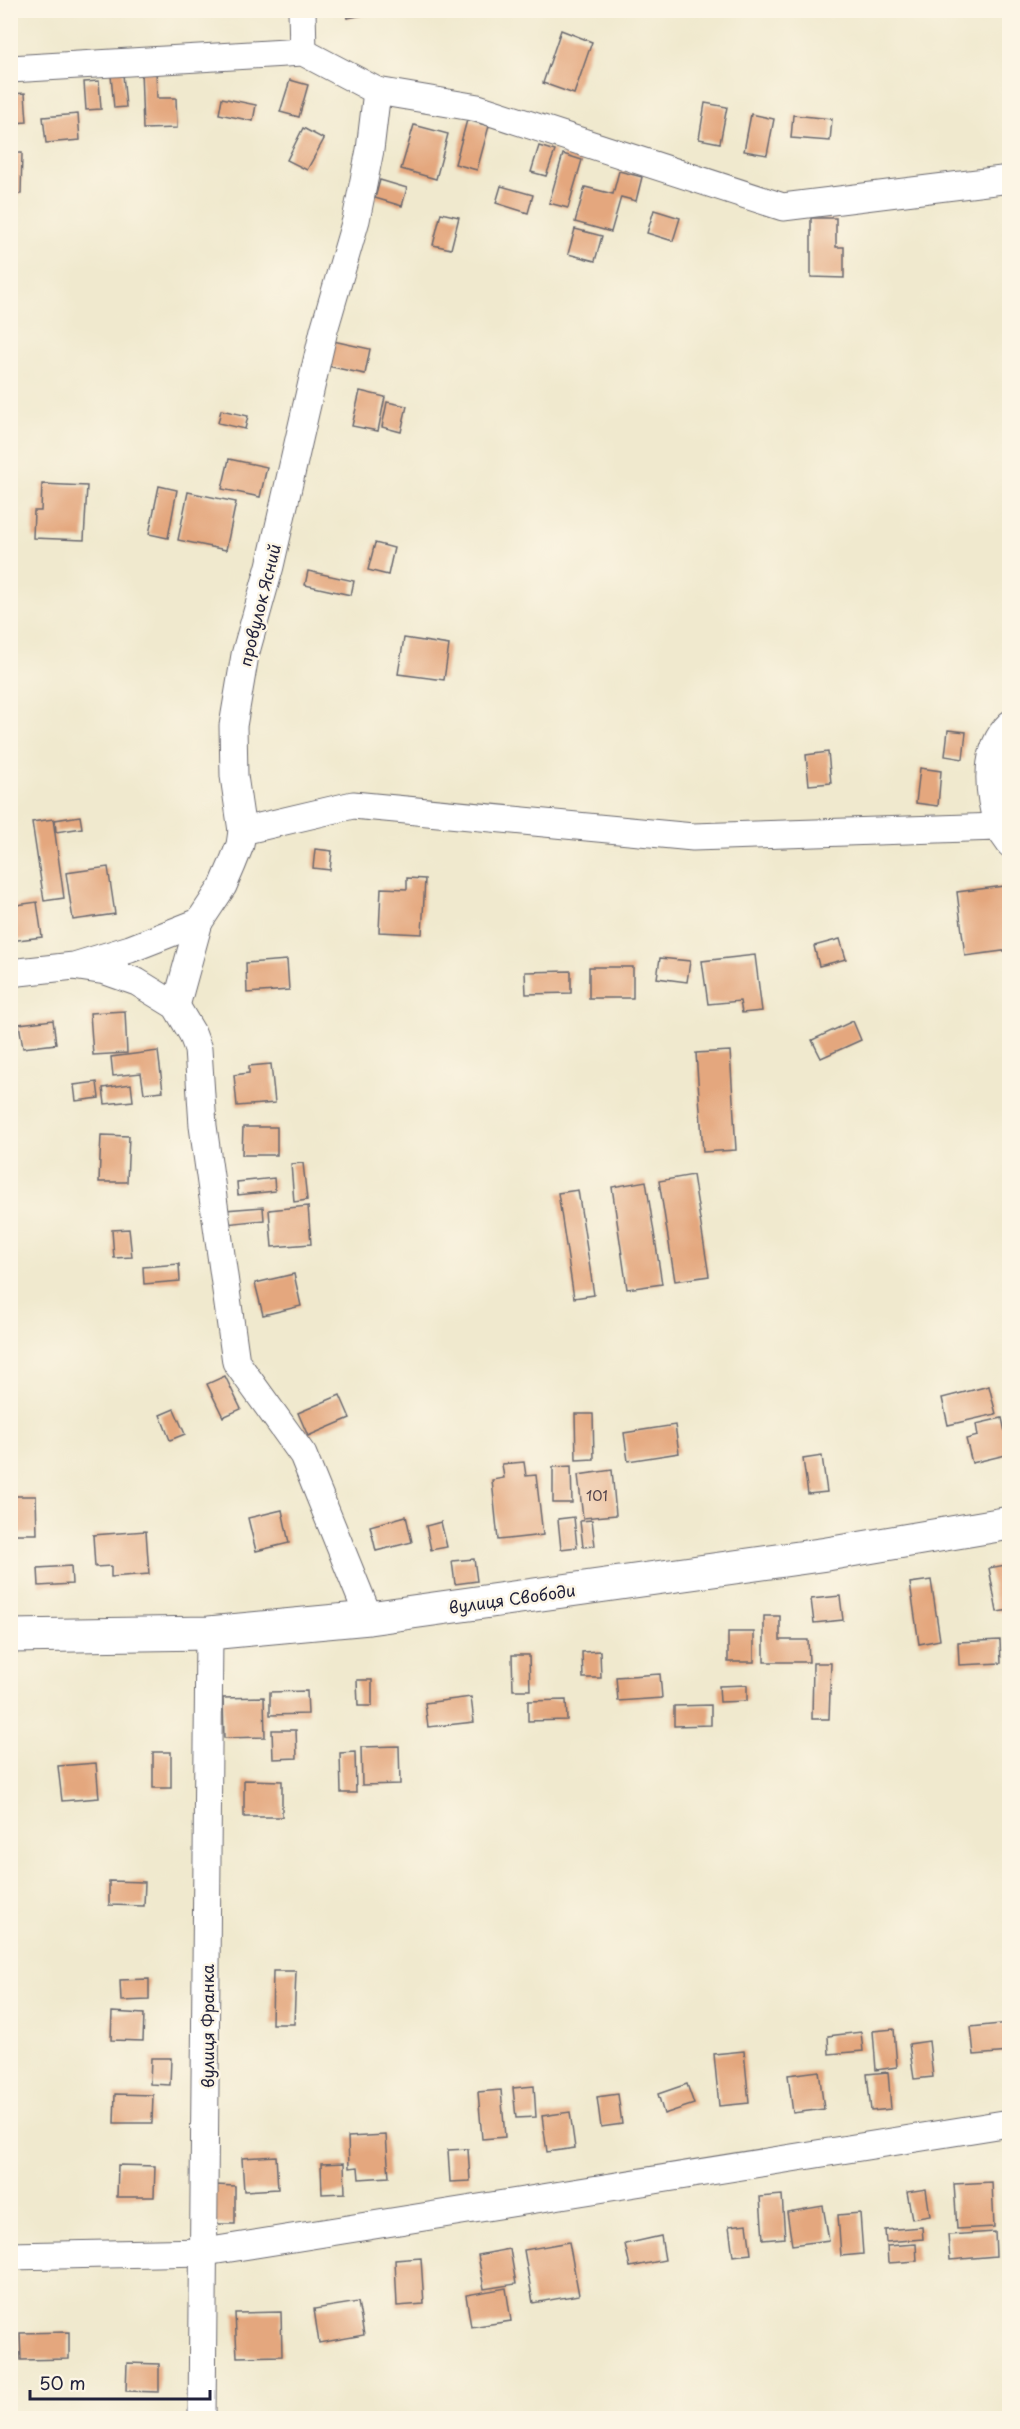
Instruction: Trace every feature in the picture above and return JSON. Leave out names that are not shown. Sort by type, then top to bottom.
[{"type":"street","points":[[302,10],[303,52]]},
{"type":"street","points":[[10,69],[303,52],[377,91],[478,108],[783,207],[1010,179]]},
{"type":"street","name":"провулок Ясний","points":[[176,1006],[199,922],[223,886],[240,845],[242,831],[234,776],[233,726],[245,655],[270,566],[324,330],[356,220],[370,150],[377,91]]},
{"type":"street","points":[[242,831],[353,805],[693,837],[1004,836],[990,802],[989,763],[1000,733],[1010,724]]},
{"type":"street","points":[[10,973],[74,966],[130,949],[199,922]]},
{"type":"street","points":[[74,966],[106,971],[137,982],[176,1006],[192,1033],[198,1049],[203,1126],[236,1362],[303,1455],[369,1618]]},
{"type":"street","name":"вулиця Свободи","points":[[10,1636],[209,1633],[369,1618],[827,1554],[1010,1523]]},
{"type":"street","name":"вулиця Франка","points":[[202,2418],[206,2252],[209,1633]]},
{"type":"street","points":[[10,2256],[206,2252],[1010,2123]]},
{"type":"building","points":[[346,10],[363,10],[364,15],[347,18]]},
{"type":"building","points":[[561,30],[592,42],[574,94],[543,83]]},
{"type":"building","points":[[122,63],[126,107],[114,108],[110,65]]},
{"type":"building","points":[[141,69],[156,69],[157,98],[176,98],[177,128],[143,129]]},
{"type":"building","points":[[290,80],[308,85],[299,117],[280,112]]},
{"type":"building","points":[[99,81],[101,109],[86,110],[84,82]]},
{"type":"building","points":[[25,93],[27,122],[14,123],[15,131],[10,131],[10,97],[12,94]]},
{"type":"building","points":[[222,98],[256,105],[253,121],[219,114]]},
{"type":"building","points":[[705,103],[727,107],[720,143],[699,139]]},
{"type":"building","points":[[78,114],[80,140],[46,143],[43,117]]},
{"type":"building","points":[[751,114],[774,119],[767,155],[744,151]]},
{"type":"building","points":[[793,115],[832,119],[830,141],[791,138]]},
{"type":"building","points":[[467,120],[489,126],[477,170],[455,164]]},
{"type":"building","points":[[414,125],[448,134],[436,179],[401,169]]},
{"type":"building","points":[[303,128],[324,139],[307,170],[287,160]]},
{"type":"building","points":[[539,146],[555,151],[546,176],[531,172]]},
{"type":"building","points":[[10,153],[22,153],[21,194],[10,194]]},
{"type":"building","points":[[563,154],[582,160],[568,208],[549,203]]},
{"type":"building","points":[[619,171],[642,177],[636,201],[621,197],[611,232],[575,222],[585,187],[613,194]]},
{"type":"building","points":[[380,180],[407,188],[402,206],[375,198]]},
{"type":"building","points":[[501,186],[533,195],[528,213],[496,203]]},
{"type":"building","points":[[654,210],[680,218],[673,241],[647,233]]},
{"type":"building","points":[[441,213],[459,217],[451,249],[433,245]]},
{"type":"building","points":[[811,218],[836,218],[836,247],[844,247],[844,278],[811,277]]},
{"type":"building","points":[[575,229],[602,236],[595,261],[568,254]]},
{"type":"building","points":[[333,341],[370,349],[365,374],[327,366]]},
{"type":"building","points":[[360,391],[385,397],[378,431],[352,426]]},
{"type":"building","points":[[387,402],[407,406],[401,432],[382,427]]},
{"type":"building","points":[[221,410],[248,416],[245,429],[218,423]]},
{"type":"building","points":[[229,459],[267,467],[260,497],[222,489]]},
{"type":"building","points":[[42,484],[87,486],[84,540],[33,538],[34,511],[41,511]]},
{"type":"building","points":[[159,486],[177,490],[168,538],[149,534]]},
{"type":"building","points":[[188,492],[236,502],[226,550],[178,540]]},
{"type":"building","points":[[375,543],[394,548],[388,575],[368,570]]},
{"type":"building","points":[[308,571],[354,581],[351,595],[305,585]]},
{"type":"building","points":[[404,638],[449,645],[444,680],[398,674]]},
{"type":"building","points":[[948,730],[966,732],[963,759],[945,756]]},
{"type":"building","points":[[828,752],[831,783],[809,785],[806,755]]},
{"type":"building","points":[[920,768],[941,771],[938,806],[916,803]]},
{"type":"building","points":[[80,816],[82,828],[56,832],[55,820]]},
{"type":"building","points":[[53,819],[64,898],[44,901],[32,822]]},
{"type":"building","points":[[315,849],[332,851],[330,870],[313,868]]},
{"type":"building","points":[[108,867],[115,914],[73,920],[66,873]]},
{"type":"building","points":[[407,878],[425,879],[422,934],[379,932],[381,888],[407,889]]},
{"type":"building","points":[[1004,886],[1010,930],[1010,950],[965,956],[957,892]]},
{"type":"building","points":[[37,902],[42,937],[10,941],[10,906]]},
{"type":"building","points":[[840,939],[846,959],[819,966],[814,946]]},
{"type":"building","points":[[755,955],[762,1011],[742,1013],[740,1001],[708,1004],[702,961]]},
{"type":"building","points":[[660,958],[690,961],[687,982],[657,978]]},
{"type":"building","points":[[287,960],[289,990],[247,993],[246,963]]},
{"type":"building","points":[[589,967],[633,967],[633,998],[589,998]]},
{"type":"building","points":[[571,971],[571,993],[526,994],[525,972]]},
{"type":"building","points":[[125,1011],[127,1053],[93,1055],[90,1013]]},
{"type":"building","points":[[53,1020],[56,1044],[23,1048],[19,1024]]},
{"type":"building","points":[[853,1021],[861,1040],[821,1058],[812,1040]]},
{"type":"building","points":[[158,1051],[163,1091],[144,1093],[141,1073],[113,1076],[111,1057]]},
{"type":"building","points":[[730,1051],[736,1150],[703,1152],[696,1053]]},
{"type":"building","points":[[271,1064],[275,1103],[237,1106],[234,1075],[249,1073],[249,1066]]},
{"type":"building","points":[[97,1082],[99,1098],[76,1101],[74,1085]]},
{"type":"building","points":[[131,1084],[133,1101],[105,1104],[103,1088]]},
{"type":"building","points":[[243,1127],[277,1127],[277,1155],[242,1155]]},
{"type":"building","points":[[101,1135],[129,1136],[127,1182],[99,1182]]},
{"type":"building","points":[[303,1163],[307,1200],[294,1202],[291,1164]]},
{"type":"building","points":[[693,1175],[709,1276],[675,1281],[659,1181]]},
{"type":"building","points":[[274,1178],[275,1191],[238,1195],[237,1182]]},
{"type":"building","points":[[646,1181],[662,1284],[627,1289],[612,1187]]},
{"type":"building","points":[[578,1190],[594,1295],[574,1298],[558,1193]]},
{"type":"building","points":[[308,1206],[311,1244],[272,1247],[269,1210]]},
{"type":"building","points":[[263,1207],[264,1220],[226,1224],[225,1210]]},
{"type":"building","points":[[129,1229],[132,1257],[114,1258],[112,1230]]},
{"type":"building","points":[[179,1264],[180,1281],[144,1284],[143,1267]]},
{"type":"building","points":[[294,1274],[301,1306],[263,1315],[255,1283]]},
{"type":"building","points":[[225,1376],[241,1409],[223,1417],[207,1384]]},
{"type":"building","points":[[989,1386],[996,1414],[948,1425],[942,1398]]},
{"type":"building","points":[[340,1395],[350,1418],[308,1436],[298,1413]]},
{"type":"building","points":[[174,1409],[185,1434],[170,1440],[160,1415]]},
{"type":"building","points":[[575,1414],[593,1414],[594,1459],[576,1460]]},
{"type":"building","points":[[1002,1418],[1010,1454],[972,1463],[966,1439],[978,1436],[976,1424]]},
{"type":"building","points":[[675,1425],[679,1453],[628,1461],[624,1433]]},
{"type":"building","points":[[822,1456],[827,1492],[808,1494],[803,1459]]},
{"type":"building","points":[[524,1462],[526,1476],[536,1475],[543,1535],[498,1540],[492,1480],[504,1478],[502,1464]]},
{"type":"building","points":[[571,1466],[572,1503],[553,1503],[553,1467]]},
{"type":"building","points":[[612,1470],[616,1515],[583,1518],[578,1475]]},
{"type":"building","points":[[10,1496],[36,1496],[37,1534],[10,1534]]},
{"type":"building","points":[[282,1510],[289,1543],[256,1551],[248,1518]]},
{"type":"building","points":[[406,1516],[412,1542],[376,1551],[370,1526]]},
{"type":"building","points":[[574,1517],[577,1547],[561,1549],[558,1519]]},
{"type":"building","points":[[592,1520],[595,1546],[583,1547],[580,1521]]},
{"type":"building","points":[[441,1522],[447,1547],[431,1550],[426,1526]]},
{"type":"building","points":[[146,1531],[149,1574],[111,1577],[111,1566],[95,1567],[93,1535]]},
{"type":"building","points":[[474,1559],[477,1581],[455,1584],[452,1561]]},
{"type":"building","points":[[1005,1565],[1010,1590],[1010,1610],[997,1612],[989,1568]]},
{"type":"building","points":[[71,1566],[72,1584],[39,1586],[38,1568]]},
{"type":"building","points":[[931,1580],[940,1640],[919,1644],[910,1583]]},
{"type":"building","points":[[840,1596],[843,1620],[814,1623],[811,1599]]},
{"type":"building","points":[[764,1616],[780,1616],[780,1640],[808,1640],[809,1662],[764,1662]]},
{"type":"building","points":[[728,1632],[754,1632],[754,1662],[728,1662]]},
{"type":"building","points":[[1000,1640],[1001,1663],[959,1665],[958,1642]]},
{"type":"building","points":[[600,1651],[601,1678],[583,1678],[582,1652]]},
{"type":"building","points":[[512,1655],[529,1655],[530,1690],[513,1690]]},
{"type":"building","points":[[813,1663],[831,1663],[829,1719],[812,1719]]},
{"type":"building","points":[[660,1674],[662,1698],[618,1701],[616,1677]]},
{"type":"building","points":[[357,1680],[372,1680],[372,1706],[358,1706]]},
{"type":"building","points":[[747,1685],[747,1701],[720,1702],[719,1686]]},
{"type":"building","points":[[307,1691],[308,1714],[270,1715],[270,1692]]},
{"type":"building","points":[[264,1697],[265,1737],[224,1738],[223,1698]]},
{"type":"building","points":[[471,1697],[474,1722],[428,1727],[425,1703]]},
{"type":"building","points":[[566,1700],[567,1720],[528,1721],[528,1701]]},
{"type":"building","points":[[711,1705],[711,1725],[674,1726],[674,1706]]},
{"type":"building","points":[[272,1730],[296,1730],[297,1758],[273,1759]]},
{"type":"building","points":[[399,1746],[400,1784],[362,1785],[361,1747]]},
{"type":"building","points":[[153,1752],[171,1752],[171,1788],[153,1788]]},
{"type":"building","points":[[355,1752],[356,1793],[341,1793],[340,1753]]},
{"type":"building","points":[[96,1763],[99,1798],[62,1801],[58,1766]]},
{"type":"building","points":[[244,1780],[282,1781],[282,1817],[244,1817]]},
{"type":"building","points":[[109,1881],[145,1882],[144,1906],[109,1905]]},
{"type":"building","points":[[273,1971],[296,1971],[294,2024],[272,2024]]},
{"type":"building","points":[[149,1979],[149,2000],[121,2001],[120,1980]]},
{"type":"building","points":[[112,2012],[144,2014],[143,2041],[111,2040]]},
{"type":"building","points":[[1010,2023],[1010,2052],[974,2055],[971,2027]]},
{"type":"building","points":[[894,2029],[897,2067],[876,2070],[873,2031]]},
{"type":"building","points":[[861,2032],[863,2051],[829,2054],[828,2036]]},
{"type":"building","points":[[929,2041],[933,2077],[914,2079],[909,2044]]},
{"type":"building","points":[[744,2051],[749,2103],[719,2106],[714,2054]]},
{"type":"building","points":[[151,2058],[171,2058],[170,2085],[150,2084]]},
{"type":"building","points":[[819,2071],[824,2109],[793,2113],[788,2075]]},
{"type":"building","points":[[888,2072],[891,2109],[871,2111],[867,2074]]},
{"type":"building","points":[[687,2084],[694,2104],[664,2114],[658,2094]]},
{"type":"building","points":[[534,2086],[536,2117],[516,2118],[513,2088]]},
{"type":"building","points":[[501,2090],[505,2137],[482,2139],[478,2092]]},
{"type":"building","points":[[115,2094],[153,2095],[152,2123],[114,2123]]},
{"type":"building","points":[[618,2094],[622,2124],[601,2127],[597,2097]]},
{"type":"building","points":[[570,2112],[575,2148],[547,2152],[542,2116]]},
{"type":"building","points":[[386,2135],[389,2177],[359,2179],[358,2167],[349,2168],[348,2137]]},
{"type":"building","points":[[468,2149],[470,2181],[450,2182],[448,2150]]},
{"type":"building","points":[[276,2156],[278,2189],[244,2191],[242,2158]]},
{"type":"building","points":[[344,2163],[345,2193],[322,2194],[321,2164]]},
{"type":"building","points":[[118,2165],[155,2166],[154,2197],[117,2197]]},
{"type":"building","points":[[992,2182],[994,2227],[957,2229],[954,2184]]},
{"type":"building","points":[[215,2185],[235,2186],[235,2224],[214,2224]]},
{"type":"building","points":[[926,2189],[930,2216],[912,2219],[907,2192]]},
{"type":"building","points":[[782,2195],[785,2238],[763,2240],[760,2197]]},
{"type":"building","points":[[1010,2201],[1010,2239],[1008,2239],[1005,2202]]},
{"type":"building","points":[[823,2206],[829,2240],[792,2245],[787,2212]]},
{"type":"building","points":[[860,2213],[863,2254],[841,2256],[838,2215]]},
{"type":"building","points":[[747,2224],[751,2254],[733,2256],[729,2226]]},
{"type":"building","points":[[922,2227],[923,2239],[886,2242],[885,2230]]},
{"type":"building","points":[[995,2232],[996,2256],[950,2260],[948,2235]]},
{"type":"building","points":[[661,2236],[665,2260],[630,2267],[625,2244]]},
{"type":"building","points":[[569,2242],[579,2295],[533,2303],[524,2250]]},
{"type":"building","points":[[916,2244],[917,2261],[888,2263],[887,2246]]},
{"type":"building","points":[[510,2249],[516,2284],[484,2289],[478,2255]]},
{"type":"building","points":[[421,2258],[424,2304],[397,2306],[395,2260]]},
{"type":"building","points":[[506,2288],[511,2321],[471,2327],[466,2295]]},
{"type":"building","points":[[358,2302],[364,2335],[319,2343],[314,2309]]},
{"type":"building","points":[[281,2312],[282,2356],[237,2357],[235,2313]]},
{"type":"building","points":[[69,2332],[69,2359],[21,2360],[20,2333]]},
{"type":"building","points":[[127,2363],[159,2364],[159,2392],[126,2391]]}]
